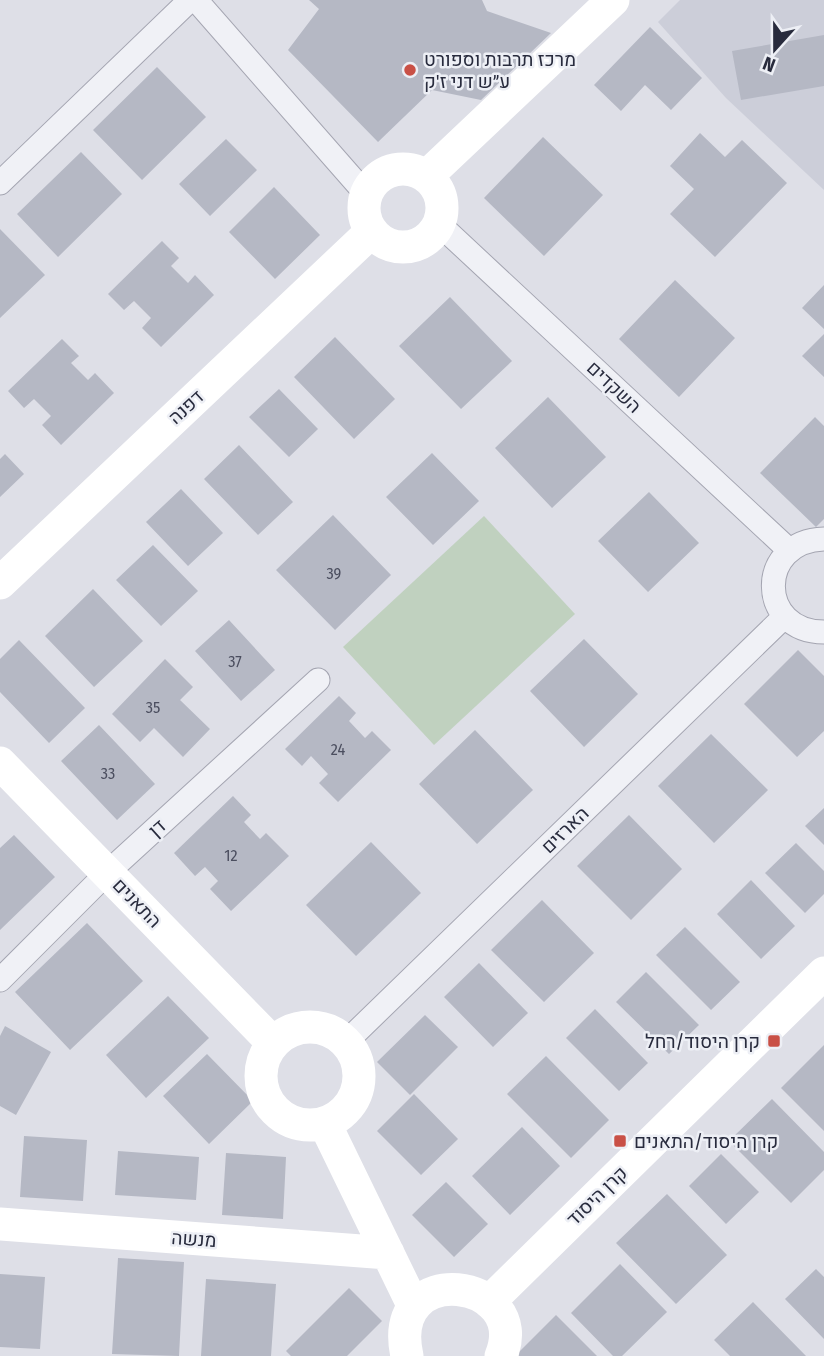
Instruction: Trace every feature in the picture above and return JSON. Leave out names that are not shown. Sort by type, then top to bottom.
[{"type":"street","points":[[0,183],[190,0]]},
{"type":"street","points":[[196,0],[366,194]]},
{"type":"street","points":[[427,177],[612,0]]},
{"type":"street","points":[[404,168],[427,177],[442,198],[439,224],[421,243],[408,247],[394,246],[371,232],[363,207],[372,183],[392,170],[404,168]]},
{"type":"street","name":"השקדים","points":[[439,224],[789,550]]},
{"type":"street","name":"דפנה","points":[[0,583],[371,232]]},
{"type":"street","points":[[824,540],[810,540],[789,550],[778,563],[773,578],[773,594],[784,617],[797,627],[824,632]]},
{"type":"street","name":"הארזים","points":[[346,1042],[784,617]]},
{"type":"street","name":"דן","points":[[0,980],[107,873],[318,680]]},
{"type":"street","name":"התאנים","points":[[0,764],[273,1042]]},
{"type":"street","name":"קרן היסוד","points":[[489,1302],[824,973]]},
{"type":"street","points":[[302,1027],[318,1027],[333,1032],[346,1042],[358,1064],[359,1089],[352,1104],[340,1116],[325,1124],[309,1126],[293,1123],[279,1115],[268,1103],[262,1088],[261,1072],[265,1056],[273,1042],[302,1027]]},
{"type":"street","points":[[325,1124],[414,1307]]},
{"type":"street","name":"מנשה","points":[[0,1224],[388,1253]]},
{"type":"street","points":[[407,1356],[404,1339],[406,1322],[414,1307],[426,1296],[442,1289],[459,1288],[475,1292],[489,1302],[500,1316],[505,1332],[501,1356]]},
{"type":"shaded area","points":[[680,0],[824,0],[824,190],[726,98],[658,22]]},
{"type":"green space","points":[[484,516],[575,614],[434,745],[343,647]]},
{"type":"building","name":"מרכז תרבות וספורט ע״ש דני ז'ק","points":[[309,0],[482,0],[487,11],[551,33],[481,100],[432,90],[378,142],[288,50],[319,9]]},
{"type":"building","points":[[650,27],[702,78],[671,110],[645,85],[621,111],[594,85]]},
{"type":"building","points":[[824,35],[824,86],[741,100],[732,51]]},
{"type":"building","points":[[157,67],[206,117],[142,180],[93,130]]},
{"type":"building","points":[[700,133],[725,157],[742,140],[787,183],[715,257],[670,214],[694,189],[670,166]]},
{"type":"building","points":[[543,137],[603,195],[544,256],[484,198]]},
{"type":"building","points":[[226,139],[257,170],[210,216],[179,184]]},
{"type":"building","points":[[81,152],[122,194],[58,257],[17,214]]},
{"type":"building","points":[[274,187],[320,235],[275,279],[229,232]]},
{"type":"building","points":[[0,229],[45,275],[0,318]]},
{"type":"building","points":[[162,241],[179,258],[171,266],[188,283],[195,275],[214,295],[161,347],[142,328],[151,318],[134,301],[124,310],[108,294]]},
{"type":"building","points":[[675,280],[735,338],[679,397],[619,339]]},
{"type":"building","points":[[824,285],[824,329],[802,308]]},
{"type":"building","points":[[450,297],[512,361],[461,409],[399,346]]},
{"type":"building","points":[[824,334],[824,377],[802,356]]},
{"type":"building","points":[[335,337],[395,399],[354,439],[294,377]]},
{"type":"building","points":[[62,339],[79,356],[71,363],[88,380],[95,373],[114,393],[61,445],[42,425],[51,416],[34,399],[24,408],[8,391]]},
{"type":"building","points":[[279,389],[318,429],[289,457],[249,417]]},
{"type":"building","points":[[548,397],[606,457],[552,508],[495,448]]},
{"type":"building","points":[[815,417],[824,426],[824,519],[816,527],[760,473]]},
{"type":"building","points":[[239,445],[293,502],[258,535],[204,479]]},
{"type":"building","points":[[432,453],[479,501],[433,545],[386,497]]},
{"type":"building","points":[[5,454],[24,474],[0,497],[0,459]]},
{"type":"building","points":[[181,489],[223,533],[188,566],[146,522]]},
{"type":"building","points":[[649,492],[699,543],[648,592],[598,541]]},
{"type":"building","points":[[333,515],[391,575],[335,630],[276,570]]},
{"type":"building","points":[[153,545],[198,591],[161,626],[116,580]]},
{"type":"building","points":[[93,589],[143,641],[94,687],[45,636]]},
{"type":"building","points":[[229,620],[275,670],[241,701],[195,651]]},
{"type":"building","points":[[584,639],[638,694],[584,747],[530,691]]},
{"type":"building","points":[[19,640],[85,708],[49,743],[0,692],[0,659]]},
{"type":"building","points":[[798,650],[824,676],[824,731],[797,757],[744,704]]},
{"type":"building","points":[[165,659],[193,687],[180,700],[210,729],[183,757],[154,728],[140,742],[112,714]]},
{"type":"building","points":[[339,696],[356,713],[349,721],[365,738],[372,731],[391,750],[338,802],[319,783],[328,774],[311,756],[302,766],[285,749]]},
{"type":"building","points":[[99,725],[155,784],[117,820],[61,761]]},
{"type":"building","points":[[475,730],[533,790],[477,844],[419,784]]},
{"type":"building","points":[[711,734],[768,790],[714,843],[658,786]]},
{"type":"building","points":[[233,796],[251,815],[244,822],[260,839],[266,833],[289,856],[231,911],[210,889],[218,881],[205,867],[195,876],[174,853]]},
{"type":"building","points":[[824,808],[824,845],[805,826]]},
{"type":"building","points":[[629,815],[682,869],[631,920],[577,866]]},
{"type":"building","points":[[14,835],[55,877],[0,930],[0,848]]},
{"type":"building","points":[[371,842],[421,893],[356,956],[306,905]]},
{"type":"building","points":[[796,843],[824,871],[824,894],[805,913],[765,873]]},
{"type":"building","points":[[751,880],[795,926],[761,959],[717,914]]},
{"type":"building","points":[[542,900],[594,953],[544,1002],[491,950]]},
{"type":"building","points":[[87,923],[143,981],[70,1050],[15,992]]},
{"type":"building","points":[[685,927],[740,982],[711,1010],[656,955]]},
{"type":"building","points":[[479,963],[528,1013],[493,1047],[444,997]]},
{"type":"building","points":[[646,972],[699,1025],[669,1054],[616,1002]]},
{"type":"building","points":[[168,996],[209,1038],[146,1098],[106,1055]]},
{"type":"building","points":[[595,1009],[648,1063],[619,1091],[566,1038]]},
{"type":"building","points":[[425,1015],[458,1047],[410,1095],[377,1062]]},
{"type":"building","points":[[5,1026],[51,1052],[16,1115],[0,1106],[0,1036]]},
{"type":"building","points":[[824,1045],[824,1131],[781,1088]]},
{"type":"building","points":[[207,1054],[253,1101],[209,1144],[163,1096]]},
{"type":"building","points":[[546,1056],[609,1120],[571,1158],[507,1094]]},
{"type":"building","points":[[414,1094],[458,1139],[421,1175],[377,1131]]},
{"type":"building","points":[[772,1099],[824,1152],[824,1170],[791,1203],[729,1141]]},
{"type":"building","points":[[522,1127],[560,1166],[510,1215],[472,1176]]},
{"type":"building","points":[[24,1136],[87,1140],[83,1201],[20,1197]]},
{"type":"building","points":[[118,1151],[199,1157],[196,1200],[115,1195]]},
{"type":"building","points":[[226,1153],[286,1157],[283,1219],[222,1215]]},
{"type":"building","points":[[721,1154],[759,1192],[726,1224],[689,1186]]},
{"type":"building","points":[[446,1182],[488,1224],[454,1257],[412,1215]]},
{"type":"building","points":[[667,1194],[727,1255],[676,1304],[616,1243]]},
{"type":"building","points":[[118,1258],[184,1262],[179,1356],[112,1354]]},
{"type":"building","points":[[620,1264],[667,1312],[622,1356],[613,1356],[571,1313]]},
{"type":"building","points":[[816,1269],[824,1277],[824,1339],[785,1299]]},
{"type":"building","points":[[0,1274],[45,1277],[40,1349],[0,1347]]},
{"type":"building","points":[[206,1279],[276,1284],[271,1356],[201,1356]]},
{"type":"building","points":[[349,1288],[382,1321],[347,1356],[291,1356],[286,1351]]},
{"type":"building","points":[[753,1302],[806,1356],[730,1356],[714,1340]]},
{"type":"building","points":[[556,1315],[597,1356],[517,1354]]},
{"type":"place","name":"מרכז תרבות וספורט ע״ש דני ז'ק","points":[[410,70]]},
{"type":"place","name":"קרן היסוד/רחל","points":[[774,1041]]},
{"type":"place","name":"קרן היסוד/התאנים","points":[[620,1141]]}]
